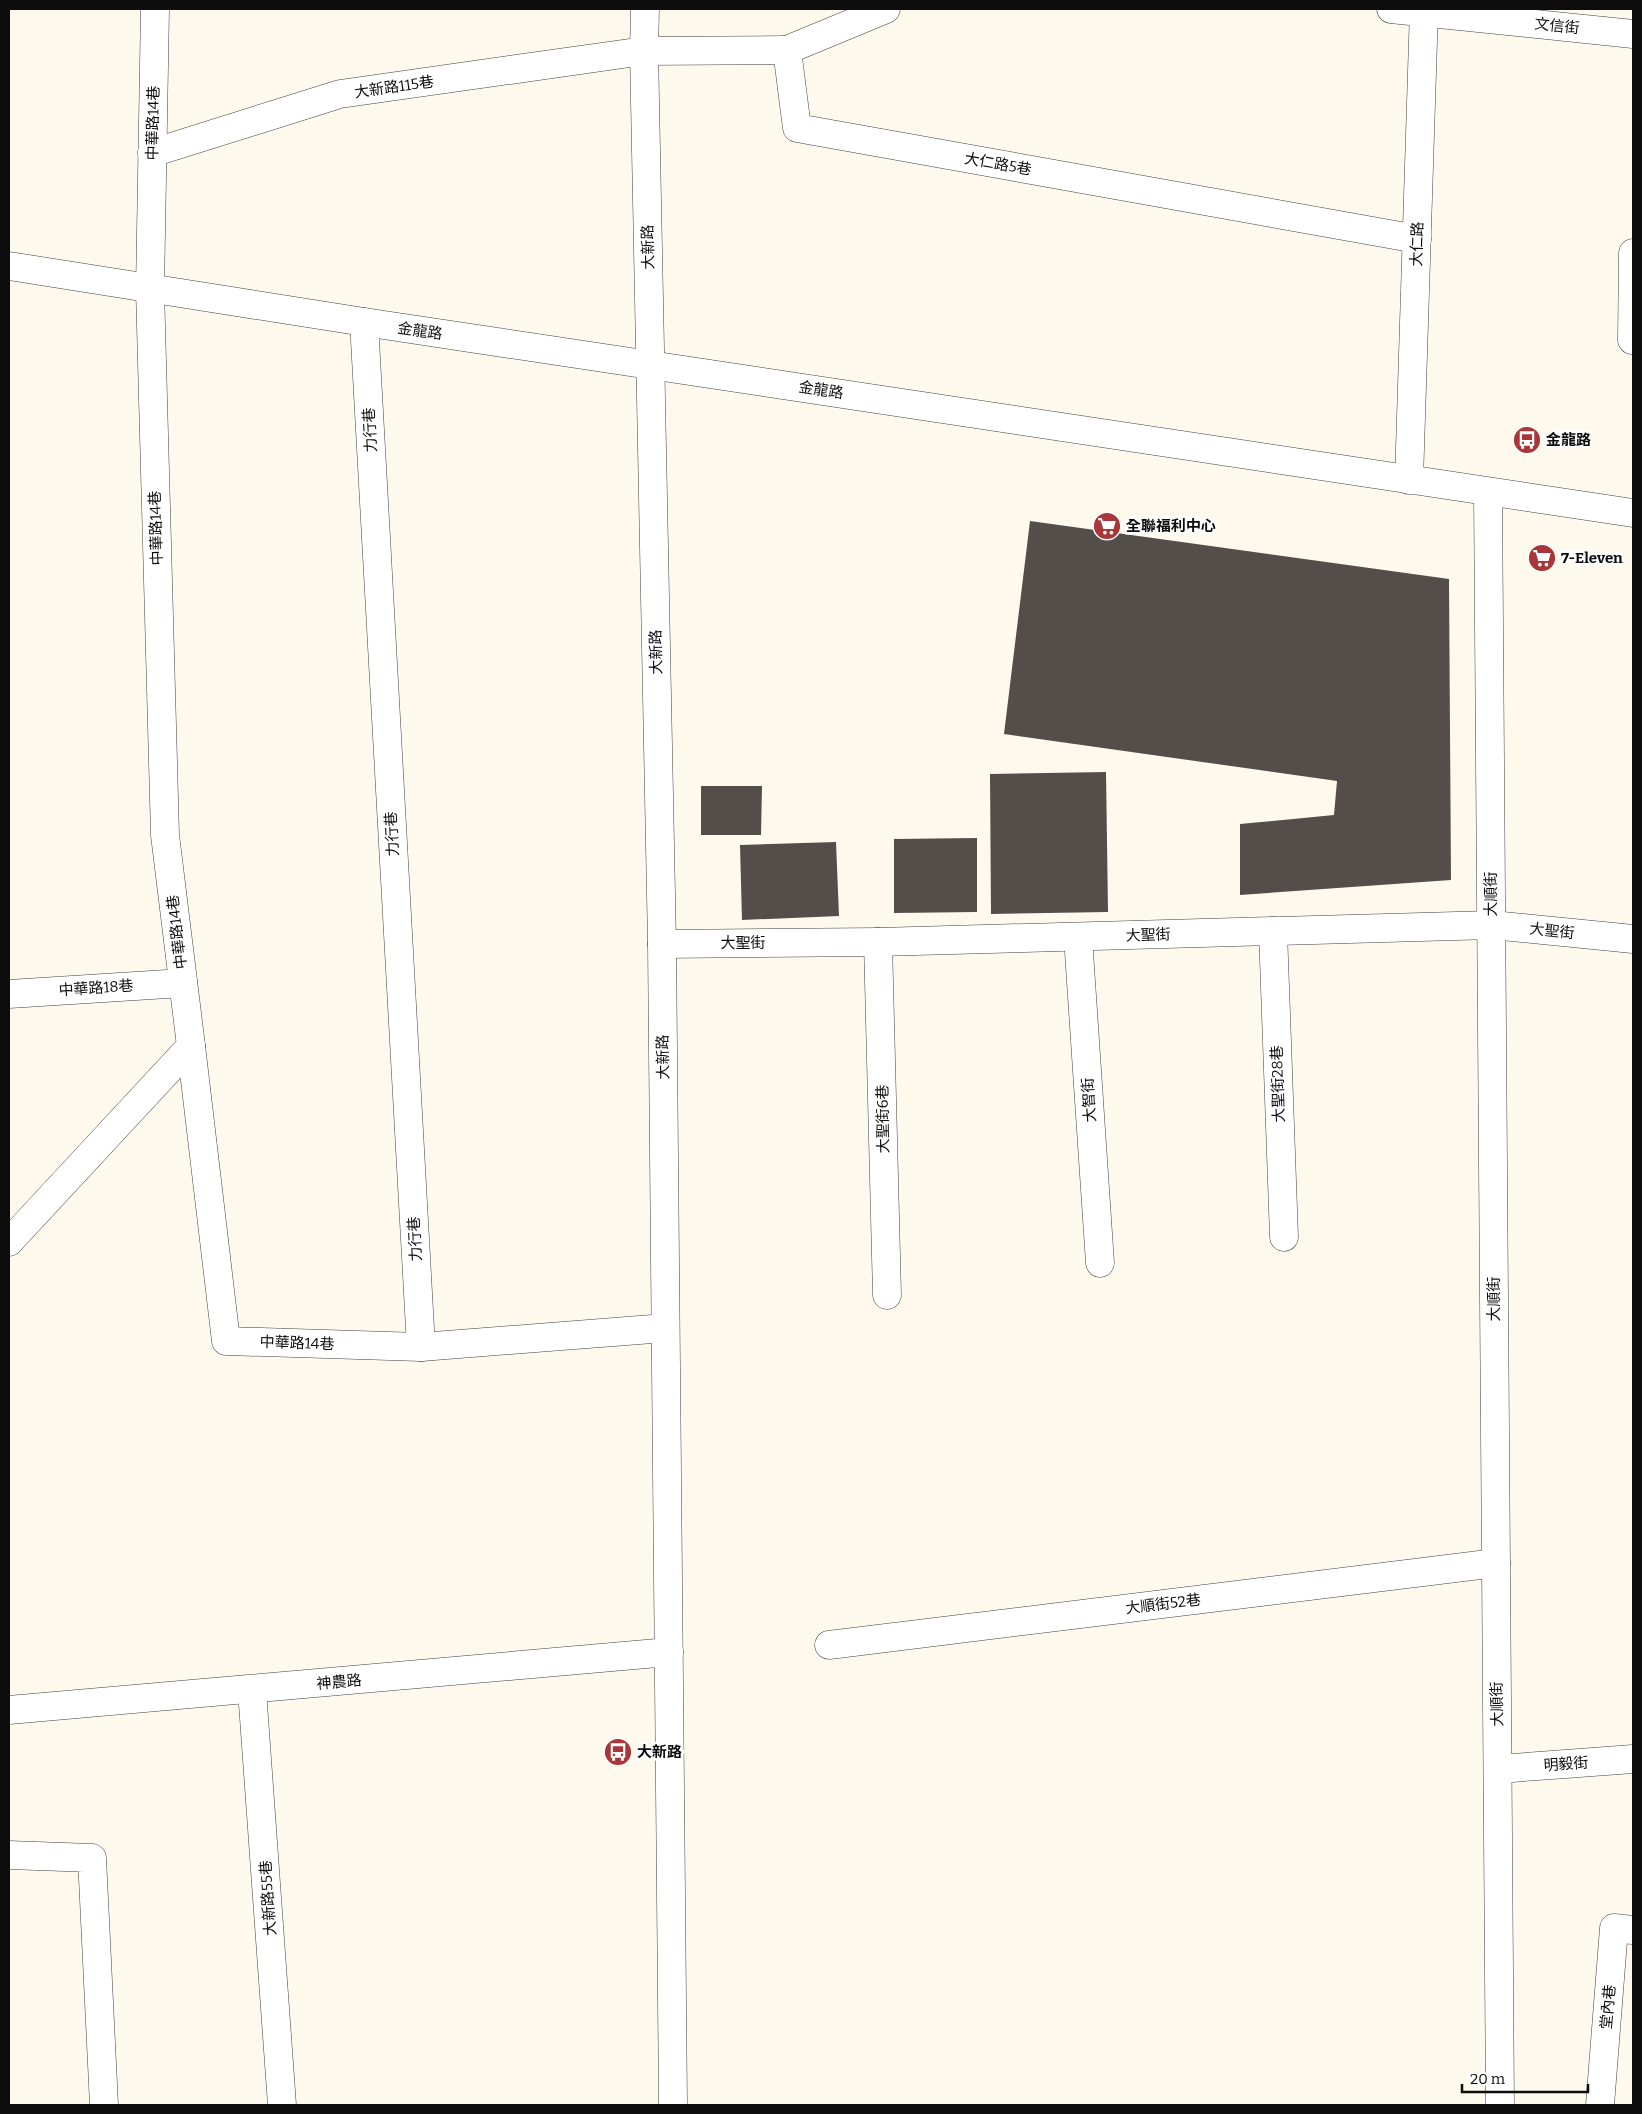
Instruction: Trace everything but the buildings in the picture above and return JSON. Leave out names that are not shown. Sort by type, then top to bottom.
[{"type":"street","name":"中華路14巷","points":[[155,9],[150,289],[165,835],[226,1341],[421,1347],[666,1328]]},
{"type":"street","name":"大新路","points":[[645,9],[644,51],[662,944],[673,2105]]},
{"type":"street","points":[[644,51],[787,50],[886,9]]},
{"type":"street","name":"文信街","points":[[1392,9],[1424,10],[1633,34]]},
{"type":"street","name":"大仁路","points":[[1409,480],[1424,10]]},
{"type":"street","name":"大仁路5巷","points":[[787,50],[797,128],[1417,239]]},
{"type":"street","name":"大新路115巷","points":[[152,153],[340,94],[644,51]]},
{"type":"street","points":[[1632,340],[1633,253]]},
{"type":"street","name":"金龍路","points":[[9,266],[364,322],[1633,513]]},
{"type":"street","name":"力行巷","points":[[364,322],[421,1347]]},
{"type":"street","name":"大順街","points":[[1488,492],[1500,2105]]},
{"type":"street","name":"大聖街","points":[[662,944],[878,942],[1492,925],[1633,939]]},
{"type":"street","name":"大聖街28巷","points":[[1273,931],[1284,1237]]},
{"type":"street","name":"大智街","points":[[1078,937],[1100,1263]]},
{"type":"street","name":"大聖街6巷","points":[[878,942],[887,1295]]},
{"type":"street","name":"中華路18巷","points":[[9,994],[183,982]]},
{"type":"street","points":[[9,1242],[191,1046]]},
{"type":"street","name":"大順街52巷","points":[[829,1645],[1496,1563]]},
{"type":"street","name":"神農路","points":[[9,1710],[669,1652]]},
{"type":"street","name":"大新路55巷","points":[[252,1690],[282,2105]]},
{"type":"street","name":"明毅街","points":[[1498,1769],[1633,1759]]},
{"type":"street","points":[[9,1855],[92,1858],[104,2105]]},
{"type":"street","name":"堂內巷","points":[[1600,2105],[1614,1928],[1633,1930]]},
{"type":"place","name":"金龍路","points":[[1527,440]]},
{"type":"place","name":"全聯福利中心","points":[[1107,526]]},
{"type":"place","name":"7-Eleven","points":[[1542,558]]},
{"type":"place","name":"大新路","points":[[618,1752]]}]
